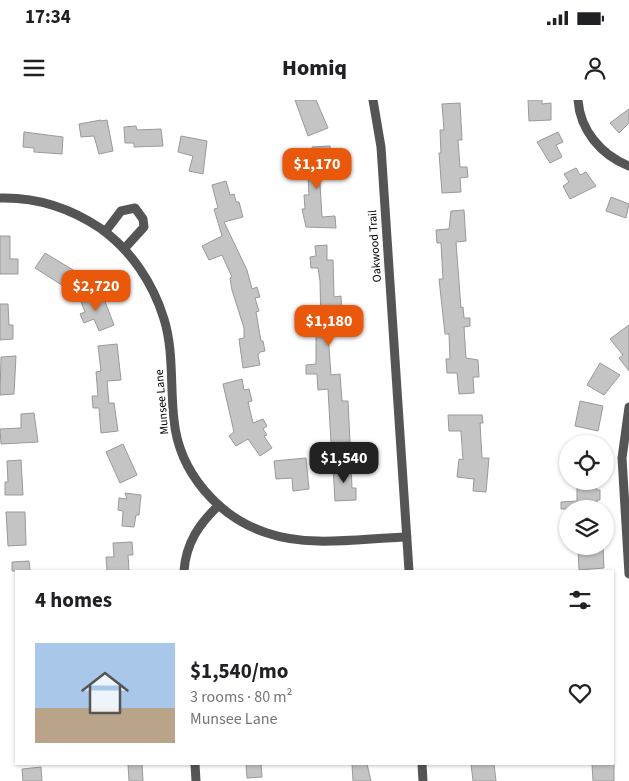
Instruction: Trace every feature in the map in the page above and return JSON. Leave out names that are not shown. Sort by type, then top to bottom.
[{"type":"street","name":"Oakwood Trail","points":[[372,100],[382,147],[409,570]]},
{"type":"street","points":[[579,102],[584,124],[594,142],[614,159],[629,166]]},
{"type":"street","name":"Munsee Lane","points":[[0,198],[26,200],[56,206],[84,218],[105,232],[141,268],[151,286],[164,319],[170,349],[174,420],[178,441],[187,465],[198,482],[219,506],[254,528],[289,539],[407,537]]},
{"type":"street","points":[[105,232],[121,211],[135,208],[140,212],[144,226],[124,249]]},
{"type":"street","points":[[629,407],[622,458],[629,574]]},
{"type":"street","points":[[184,570],[187,551],[197,528],[219,506]]},
{"type":"street","points":[[195,765],[196,781]]},
{"type":"street","points":[[422,765],[423,781]]},
{"type":"building","points":[[295,100],[316,100],[328,128],[308,136]]},
{"type":"building","points":[[528,100],[542,100],[542,104],[551,103],[551,120],[529,121]]},
{"type":"building","points":[[460,103],[462,140],[458,140],[460,167],[467,167],[468,177],[460,178],[461,192],[442,193],[439,153],[441,153],[440,130],[444,130],[442,104]]},
{"type":"building","points":[[629,109],[629,123],[619,133],[610,123]]},
{"type":"building","points":[[107,120],[113,151],[99,154],[94,136],[81,137],[79,124]]},
{"type":"building","points":[[136,126],[137,130],[161,129],[163,146],[134,147],[134,143],[125,143],[124,127]]},
{"type":"building","points":[[24,132],[63,137],[62,154],[34,152],[34,148],[23,147]]},
{"type":"building","points":[[558,132],[563,142],[556,145],[562,157],[550,163],[537,142]]},
{"type":"building","points":[[181,136],[207,141],[203,174],[189,171],[193,156],[178,152]]},
{"type":"building","points":[[330,146],[331,166],[319,167],[322,217],[335,216],[336,228],[306,227],[302,209],[305,209],[304,195],[309,195],[307,160],[310,160],[310,150],[313,150],[312,147]]},
{"type":"building","points":[[576,168],[580,175],[586,172],[596,186],[570,199],[563,186],[569,182],[564,174]]},
{"type":"building","points":[[226,181],[230,195],[234,194],[236,202],[239,202],[243,217],[224,222],[247,270],[252,289],[257,287],[260,297],[255,298],[259,311],[256,312],[261,341],[263,341],[265,351],[260,352],[258,355],[260,365],[243,368],[239,339],[244,338],[244,328],[232,290],[230,278],[232,277],[222,255],[209,260],[202,246],[222,236],[214,209],[218,208],[212,185]]},
{"type":"building","points":[[611,197],[629,204],[626,218],[606,211]]},
{"type":"building","points":[[464,210],[466,241],[456,242],[461,308],[463,307],[464,318],[470,318],[470,326],[464,327],[466,358],[478,360],[479,377],[473,377],[474,393],[459,394],[457,373],[447,373],[446,359],[450,359],[449,334],[445,334],[439,279],[443,279],[441,243],[437,243],[436,230],[449,229],[451,211]]},
{"type":"building","points":[[0,236],[10,236],[10,259],[18,259],[18,274],[0,274]]},
{"type":"building","points":[[327,245],[327,260],[333,260],[334,297],[341,296],[342,320],[342,334],[328,335],[331,375],[340,374],[342,401],[348,401],[350,442],[331,443],[328,389],[318,390],[317,374],[306,374],[306,365],[316,364],[316,325],[321,325],[318,268],[311,268],[310,257],[316,256],[315,246]]},
{"type":"building","points":[[45,253],[78,273],[68,289],[35,268]]},
{"type":"building","points":[[95,292],[99,301],[104,299],[114,325],[99,331],[94,319],[84,323],[80,314],[85,312],[80,299]]},
{"type":"building","points":[[0,304],[8,304],[9,325],[13,325],[13,339],[0,340]]},
{"type":"building","points":[[629,325],[629,371],[619,358],[623,355],[610,339]]},
{"type":"building","points":[[117,344],[121,380],[107,381],[109,403],[114,403],[118,431],[101,433],[99,408],[93,408],[92,396],[98,396],[96,372],[101,371],[98,346]]},
{"type":"building","points":[[16,356],[14,394],[0,395],[1,357]]},
{"type":"building","points":[[600,363],[620,375],[604,395],[587,385]]},
{"type":"building","points":[[242,379],[244,390],[249,389],[252,401],[248,402],[253,423],[263,419],[267,426],[263,429],[267,435],[264,436],[272,448],[260,456],[248,439],[236,446],[229,436],[234,432],[223,384]]},
{"type":"building","points":[[580,401],[603,406],[598,431],[575,426]]},
{"type":"building","points":[[34,413],[38,442],[1,444],[0,429],[21,428],[21,414]]},
{"type":"building","points":[[448,415],[482,415],[483,423],[480,423],[482,458],[489,458],[486,492],[473,491],[474,479],[457,477],[459,459],[463,460],[461,431],[449,431]]},
{"type":"building","points":[[123,444],[137,475],[120,483],[106,452]]},
{"type":"building","points":[[306,458],[309,489],[293,491],[292,478],[276,479],[274,461]]},
{"type":"building","points":[[21,460],[23,495],[5,495],[5,482],[8,482],[7,461]]},
{"type":"building","points":[[351,465],[352,488],[356,488],[356,500],[335,501],[333,466]]},
{"type":"building","points":[[577,490],[600,490],[600,500],[577,500]]},
{"type":"building","points":[[125,493],[141,495],[139,515],[136,515],[134,527],[122,526],[123,511],[118,510],[119,498],[127,499]]},
{"type":"building","points":[[6,512],[25,512],[26,545],[8,546]]},
{"type":"building","points":[[132,542],[133,555],[128,555],[129,570],[107,570],[106,557],[114,557],[113,543]]},
{"type":"building","points":[[578,555],[603,555],[604,568],[579,570]]},
{"type":"building","points":[[29,561],[30,570],[12,571],[12,562]]},
{"type":"building","points":[[128,765],[142,765],[143,781],[129,781]]},
{"type":"building","points":[[246,765],[261,765],[262,777],[247,778]]},
{"type":"building","points":[[352,765],[367,765],[371,781],[353,781]]},
{"type":"building","points":[[471,765],[494,765],[496,781],[473,781]]},
{"type":"building","points":[[592,765],[614,765],[614,781],[593,781]]},
{"type":"building","points":[[41,767],[42,781],[23,781],[22,769]]}]
